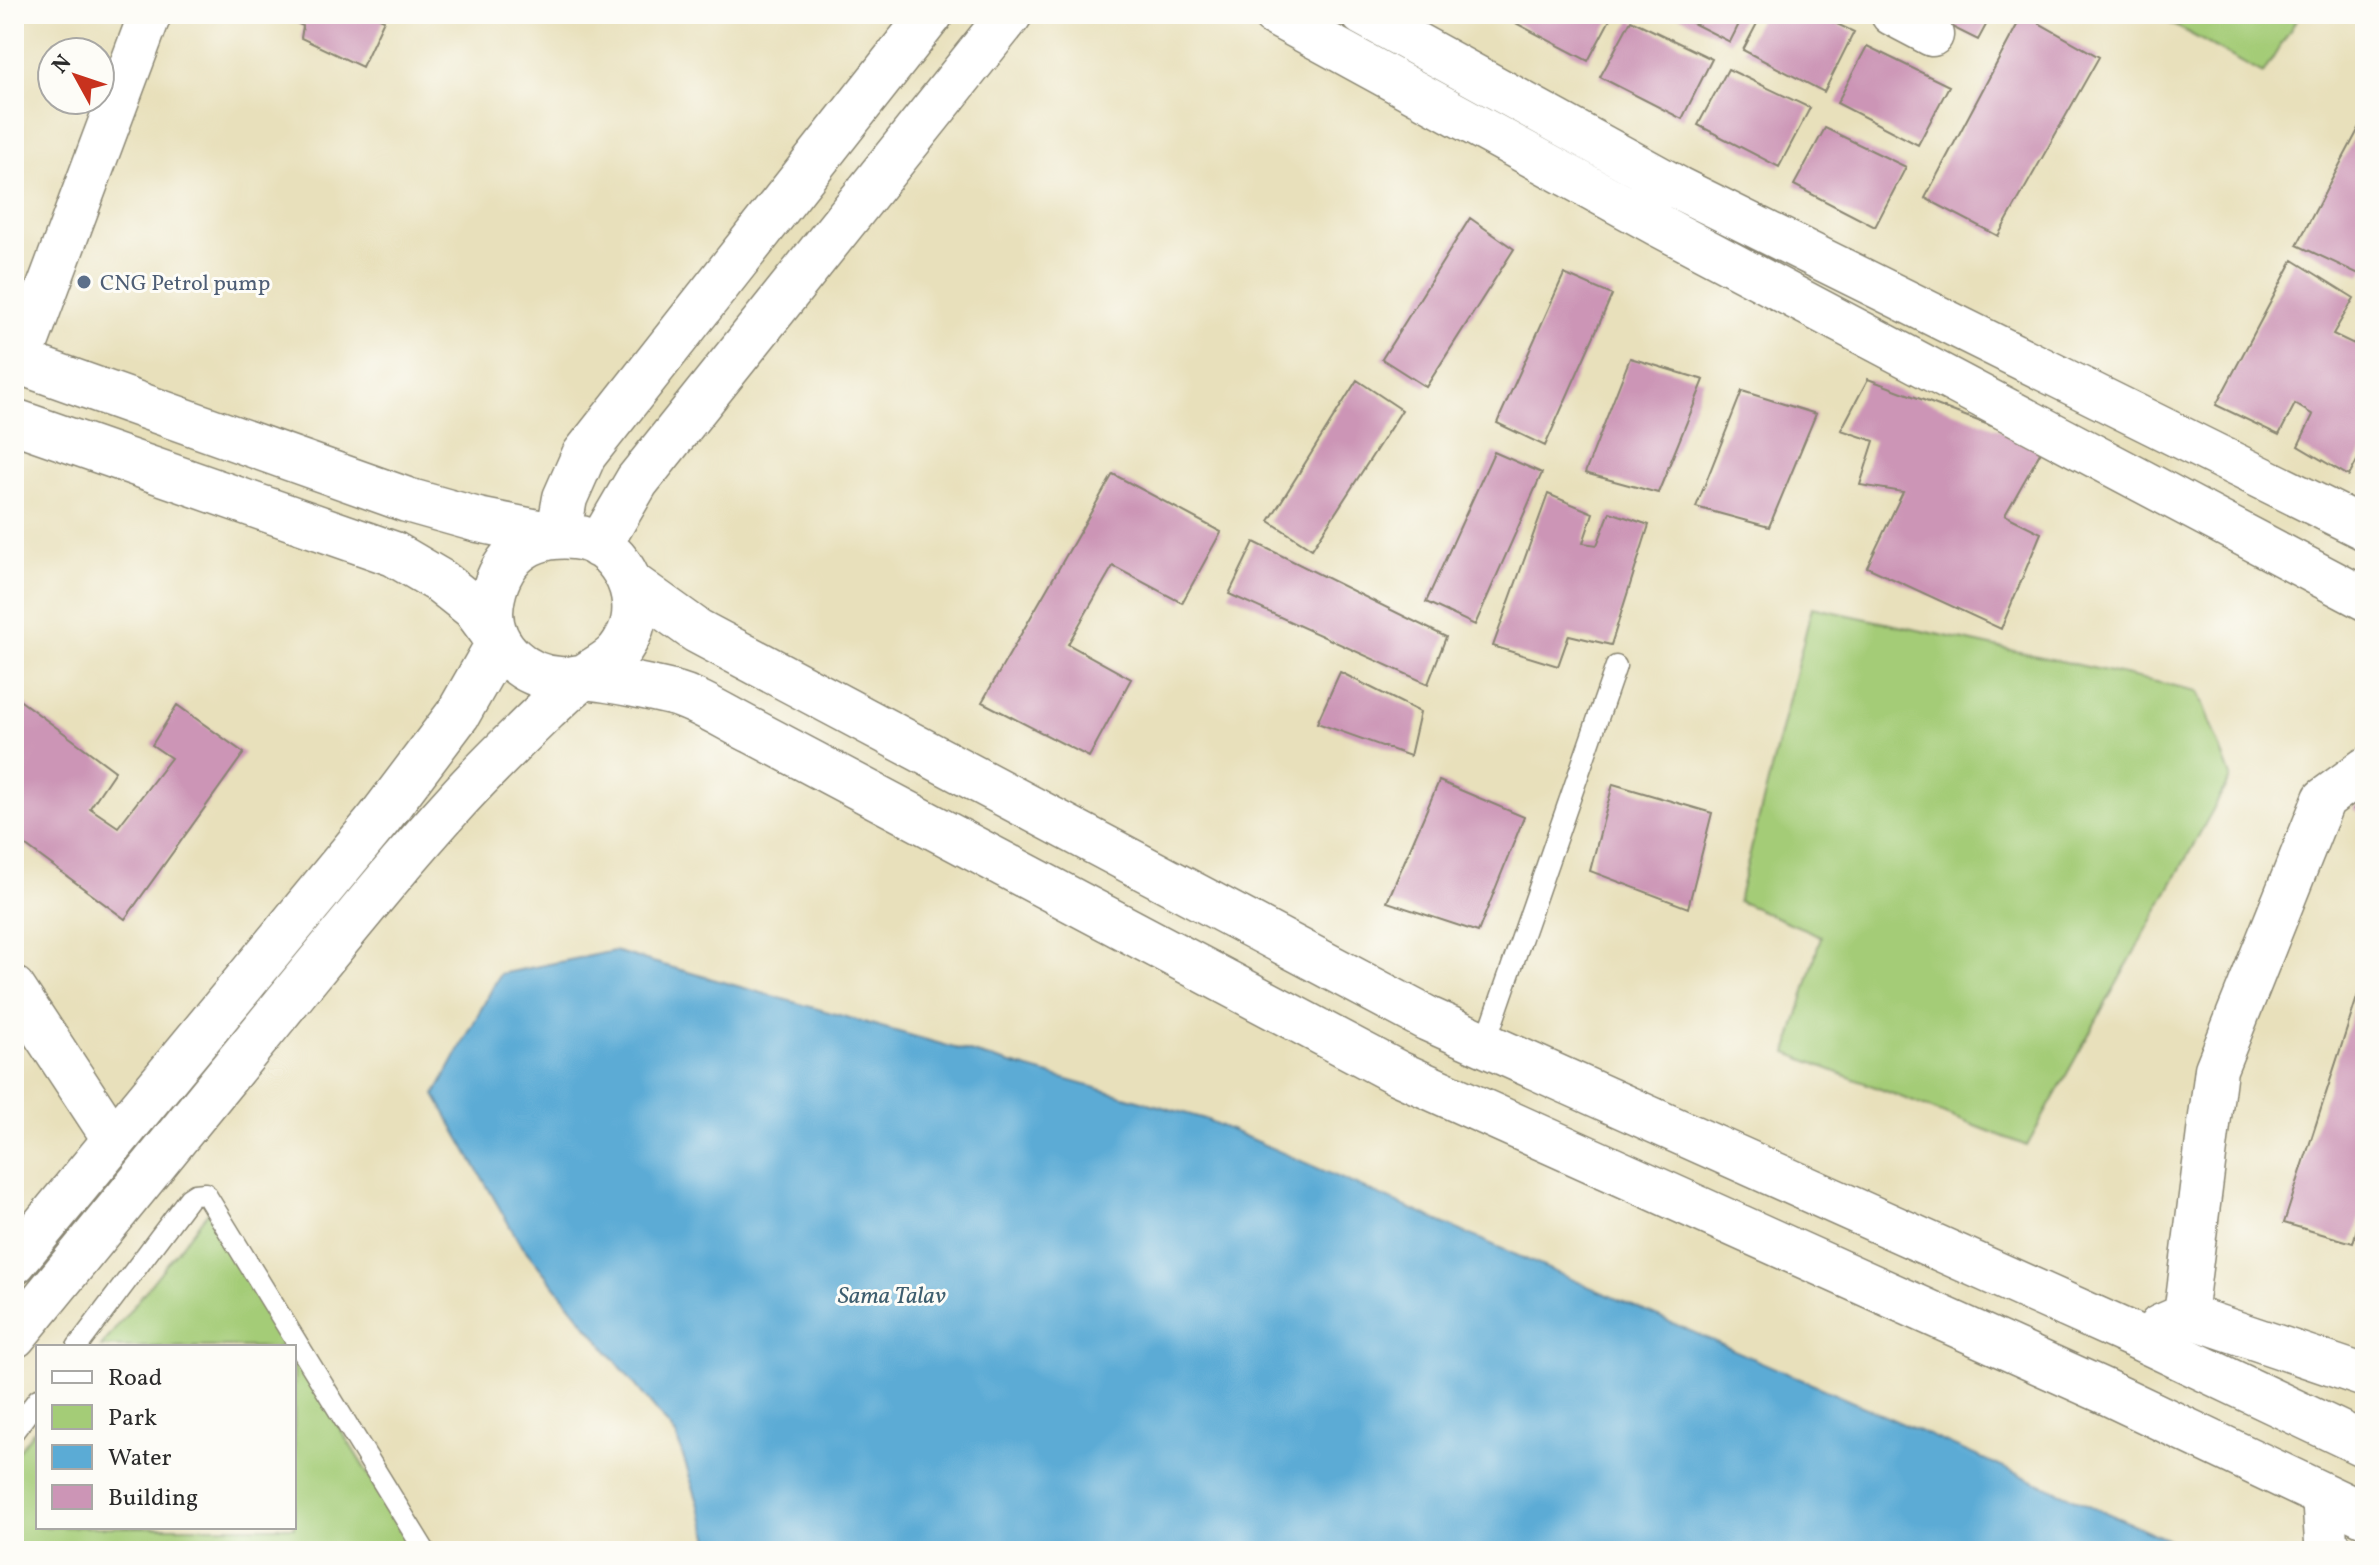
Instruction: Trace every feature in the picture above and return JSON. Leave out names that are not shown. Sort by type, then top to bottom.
[{"type":"main road","points":[[558,536],[565,498],[584,455],[931,14]]},
{"type":"main road","points":[[599,546],[637,481],[1010,14]]},
{"type":"main road","points":[[14,1336],[417,844],[495,757],[582,677],[604,666],[622,649],[632,629],[635,606],[630,583],[619,563],[599,546],[581,538],[478,520],[407,500],[17,361]]},
{"type":"main road","points":[[14,421],[394,554],[440,581],[474,608],[514,661],[535,674],[558,680],[582,677],[676,694],[754,732],[1398,1073],[2106,1392],[2365,1515]]},
{"type":"main road","points":[[14,1262],[379,819],[458,714],[499,642],[491,619],[492,594],[501,571],[516,553],[535,541],[558,536]]},
{"type":"main road","points":[[630,583],[697,631],[1428,1019],[2137,1337],[2365,1445]]},
{"type":"main road","points":[[1104,918],[1131,861]]},
{"type":"main road","points":[[1325,1035],[1353,979]]},
{"type":"street","points":[[17,361],[150,14]]},
{"type":"street","points":[[1273,14],[1658,225],[2365,599]]},
{"type":"street","points":[[1362,14],[1678,188],[2363,524],[2323,576]]},
{"type":"street","points":[[1892,14],[1932,35]]},
{"type":"street","points":[[1658,225],[1678,188]]},
{"type":"street","points":[[1908,355],[1929,312]]},
{"type":"street","points":[[2185,1315],[2216,1069],[2324,799],[2365,769]]},
{"type":"street","points":[[14,988],[114,1140]]},
{"type":"street","points":[[2137,1337],[2185,1315],[2365,1376]]},
{"type":"street","points":[[2323,1495],[2326,1542],[2333,1551]]},
{"type":"lane","points":[[1485,1044],[1616,666]]},
{"type":"lane","points":[[79,1345],[189,1198],[205,1193],[425,1551]]},
{"type":"lane","points":[[14,1431],[36,1402]]},
{"type":"green space","points":[[2154,14],[2300,14],[2263,74]]},
{"type":"green space","points":[[1812,607],[2198,691],[2231,777],[2027,1146],[1787,1053],[1821,936],[1738,901]]},
{"type":"green space","points":[[208,1212],[289,1345],[103,1345]]},
{"type":"green space","points":[[296,1356],[415,1551],[14,1551],[14,1456],[36,1428],[36,1529],[296,1529]]},
{"type":"water","name":"Sama Talav","points":[[614,951],[1205,1119],[2194,1551],[714,1551],[676,1435],[519,1242],[435,1095],[500,974]]},
{"type":"building","points":[[277,14],[371,14],[384,20],[362,67],[301,38],[303,26]]},
{"type":"building","points":[[1510,14],[1613,14],[1588,61],[1508,19]]},
{"type":"building","points":[[1675,14],[1744,14],[1730,42]]},
{"type":"building","points":[[1762,14],[1816,14],[1854,32],[1824,92],[1743,50]]},
{"type":"building","points":[[1926,14],[1992,14],[1978,40]]},
{"type":"building","points":[[2023,14],[2099,57],[1998,236],[1925,198]]},
{"type":"building","points":[[1631,20],[1712,59],[1682,119],[1600,77]]},
{"type":"building","points":[[1867,46],[1949,86],[1918,145],[1837,103]]},
{"type":"building","points":[[1728,69],[1810,108],[1779,167],[1698,125]]},
{"type":"building","points":[[2365,117],[2365,267],[2361,275],[2297,245]]},
{"type":"building","points":[[1825,128],[1906,167],[1875,227],[1794,185]]},
{"type":"building","points":[[1470,218],[1514,249],[1426,387],[1382,359]]},
{"type":"building","points":[[2293,260],[2354,298],[2333,334],[2354,344],[2365,320],[2365,446],[2349,476],[2298,446],[2313,415],[2295,404],[2279,435],[2216,405]]},
{"type":"building","points":[[1564,274],[1612,295],[1545,446],[1497,423]]},
{"type":"building","points":[[1630,358],[1704,380],[1658,493],[1585,473]]},
{"type":"building","points":[[1868,379],[2044,446],[2005,515],[2041,533],[2001,629],[1867,567],[1903,492],[1860,485],[1874,441],[1841,430]]},
{"type":"building","points":[[1357,380],[1402,410],[1312,549],[1269,521]]},
{"type":"building","points":[[1742,391],[1816,414],[1769,527],[1696,507]]},
{"type":"building","points":[[1494,452],[1542,473],[1475,625],[1426,602]]},
{"type":"building","points":[[1113,474],[1221,532],[1182,603],[1113,566],[1068,644],[1131,679],[1089,757],[982,702]]},
{"type":"building","points":[[1548,494],[1593,513],[1583,543],[1597,545],[1610,512],[1649,525],[1611,645],[1569,635],[1558,666],[1493,646]]},
{"type":"building","points":[[1254,542],[1446,637],[1428,684],[1229,594]]},
{"type":"building","points":[[1340,672],[1420,712],[1410,756],[1317,723]]},
{"type":"building","points":[[14,696],[115,771],[90,808],[118,827],[171,758],[152,745],[177,705],[244,753],[125,919],[14,837]]},
{"type":"building","points":[[1439,781],[1524,817],[1478,932],[1387,902]]},
{"type":"building","points":[[1613,784],[1712,813],[1688,908],[1590,871]]},
{"type":"building","points":[[2365,793],[2365,816],[2354,809]]},
{"type":"building","points":[[2365,973],[2365,1211],[2362,1210],[2353,1243],[2284,1223]]},
{"type":"place","name":"CNG Petrol pump","points":[[84,282]]}]
